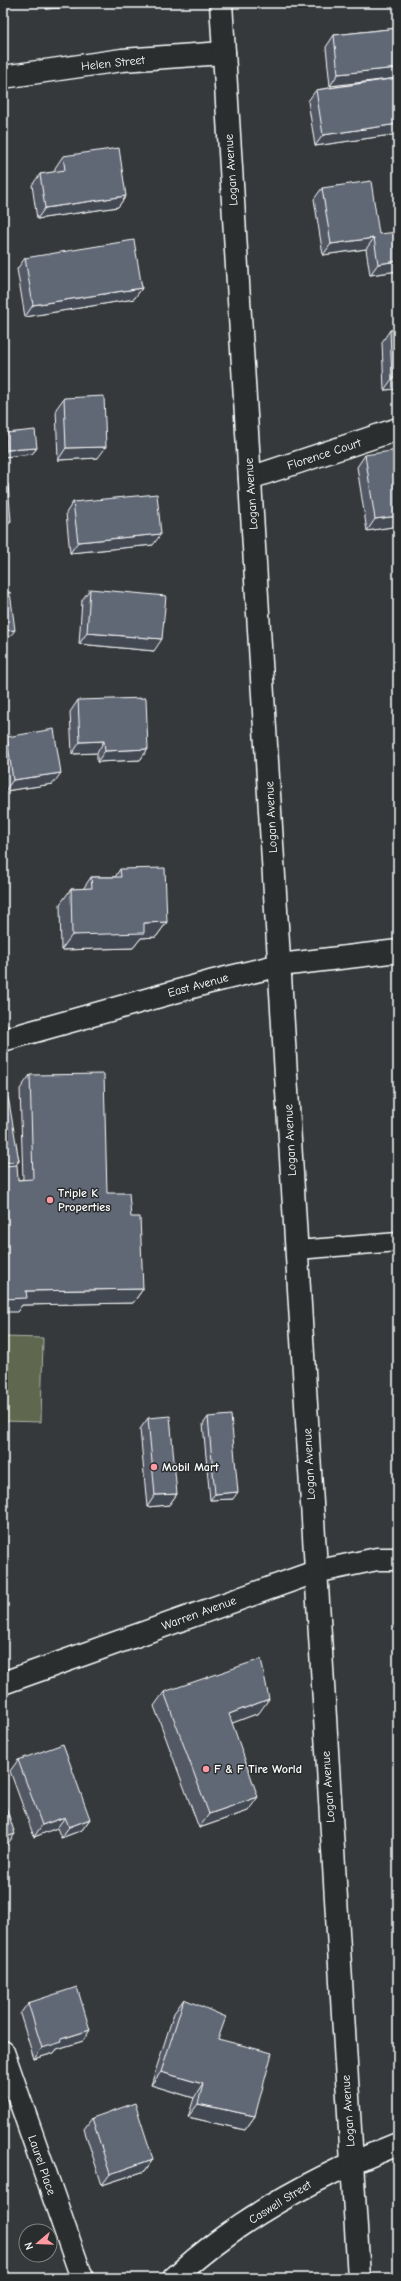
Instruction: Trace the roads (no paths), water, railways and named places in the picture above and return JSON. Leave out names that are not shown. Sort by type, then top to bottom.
[{"type":"main road","name":"Logan Avenue","points":[[221,3],[359,2278]]},
{"type":"main road","name":"Helen Street","points":[[3,77],[122,60],[224,53]]},
{"type":"main road","name":"Florence Court","points":[[250,478],[398,429]]},
{"type":"main road","name":"East Avenue","points":[[3,1040],[210,982],[280,965],[398,951]]},
{"type":"main road","name":"Warren Avenue","points":[[3,1683],[315,1572],[377,1559],[398,1559]]},
{"type":"main road","name":"Laurel Place","points":[[3,2052],[82,2278]]},
{"type":"main road","name":"Caswell Street","points":[[174,2278],[196,2258],[291,2192],[352,2162],[398,2144]]},
{"type":"lane","points":[[297,1250],[398,1242]]},
{"type":"place","name":"Triple K Properties","points":[[50,1200]]},
{"type":"place","name":"Mobil Mart","points":[[154,1467]]},
{"type":"place","name":"F & F Tire World","points":[[206,1769]]}]
